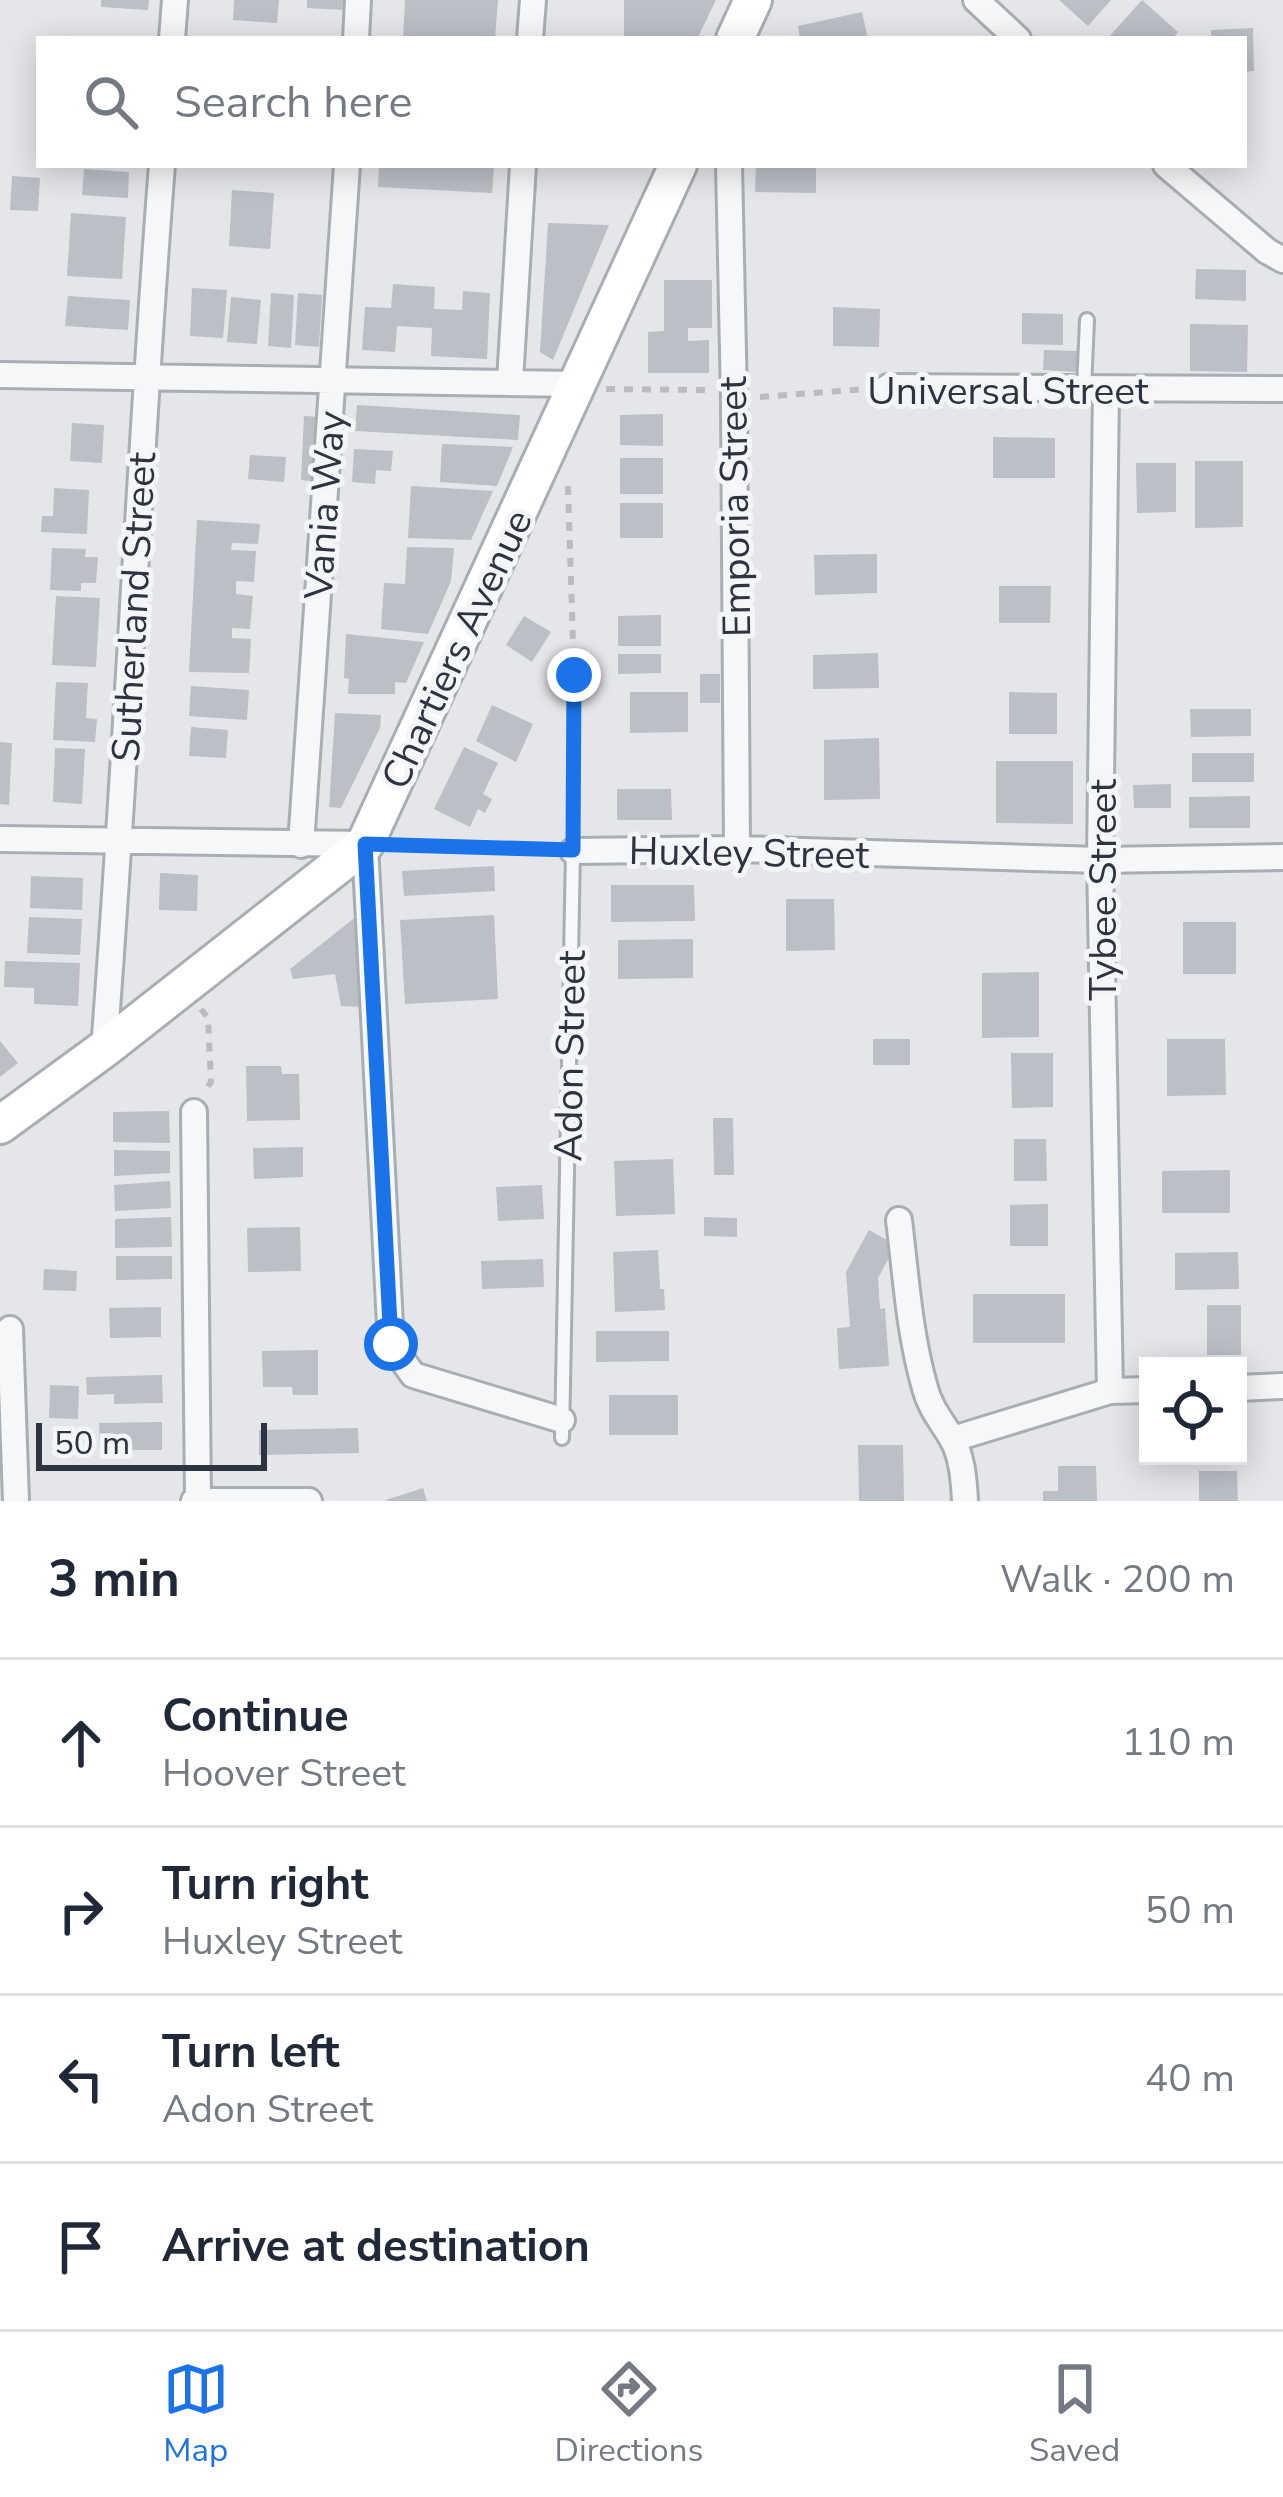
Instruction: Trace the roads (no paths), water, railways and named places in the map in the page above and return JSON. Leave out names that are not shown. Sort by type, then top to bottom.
[{"type":"street","points":[[172,36],[176,0]]},
{"type":"street","points":[[356,36],[358,0]]},
{"type":"street","points":[[530,36],[532,0]]},
{"type":"street","points":[[736,36],[753,0]]},
{"type":"street","points":[[976,0],[1015,36]]},
{"type":"street","name":"Sutherland Street","points":[[104,1049],[162,168]]},
{"type":"street","name":"Vania Way","points":[[301,845],[347,168]]},
{"type":"street","points":[[509,381],[523,168]]},
{"type":"street","name":"Chartiers Avenue","points":[[0,1125],[365,844],[677,168]]},
{"type":"street","name":"Emporia Street","points":[[729,168],[737,849]]},
{"type":"street","points":[[1170,168],[1283,260]]},
{"type":"street","points":[[0,375],[576,384]]},
{"type":"street","name":"Universal Street","points":[[888,387],[1283,389]]},
{"type":"street","name":"Tybee Street","points":[[1095,389],[1110,1391]]},
{"type":"street","points":[[0,839],[365,844],[391,1344],[413,1375],[562,1429]]},
{"type":"street","name":"Huxley Street","points":[[573,850],[737,849],[1100,860],[1283,857]]},
{"type":"street","points":[[194,1112],[196,1501],[309,1500]]},
{"type":"street","points":[[899,1220],[922,1381],[933,1412],[953,1439],[965,1501]]},
{"type":"street","points":[[10,1329],[16,1501]]},
{"type":"street","points":[[1247,1388],[1283,1386]]},
{"type":"street","points":[[953,1439],[1110,1391],[1139,1390]]},
{"type":"lane","name":"Tybee Street","points":[[1087,320],[1095,389]]},
{"type":"lane","name":"Adon Street","points":[[562,1429],[573,850]]}]
